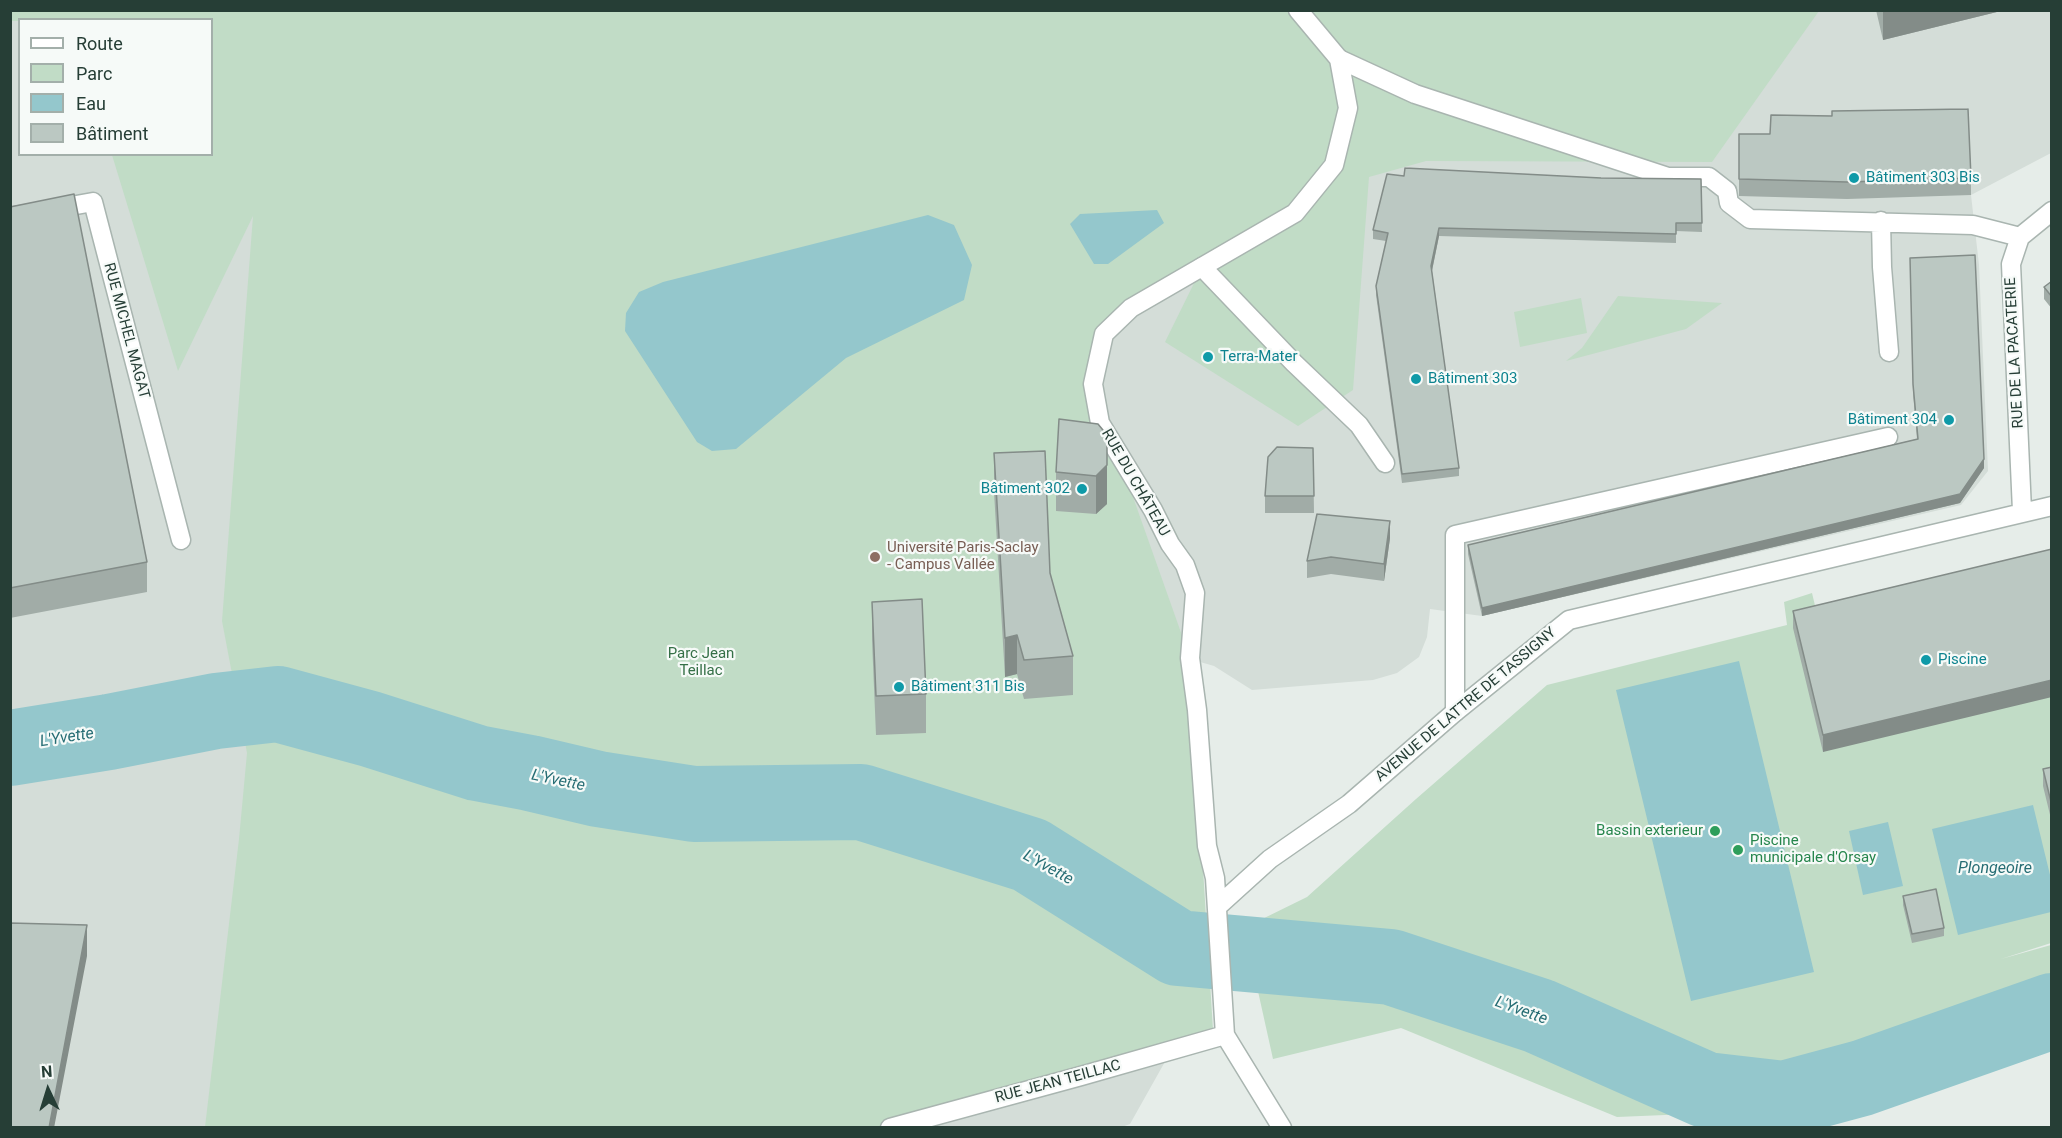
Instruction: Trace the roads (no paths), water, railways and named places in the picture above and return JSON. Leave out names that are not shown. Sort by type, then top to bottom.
[{"type":"street","name":"RUE DU CHÂTEAU","points":[[1217,907],[1215,878],[1207,846],[1197,710],[1190,658],[1195,593],[1185,565],[1170,544],[1153,510],[1100,423],[1093,384],[1104,334],[1131,308],[1295,213],[1334,165],[1348,108],[1339,59],[1298,10]]},
{"type":"street","points":[[1339,59],[1415,94],[1668,177],[1709,177],[1727,190],[1729,203],[1750,219],[1973,225],[2020,237],[2052,211]]},
{"type":"street","name":"RUE MICHEL MAGAT","points":[[10,217],[93,202],[181,540]]},
{"type":"street","points":[[1881,221],[1888,352]]},
{"type":"street","name":"RUE DE LA PACATERIE","points":[[2020,237],[2011,264],[2022,511]]},
{"type":"street","points":[[1202,267],[1294,363],[1359,425],[1385,463]]},
{"type":"street","points":[[1455,712],[1455,535],[1888,437]]},
{"type":"street","name":"AVENUE DE LATTRE DE TASSIGNY","points":[[1217,907],[1270,859],[1349,804],[1455,712],[1569,620],[2022,511],[2052,506]]},
{"type":"street","points":[[1217,907],[1225,1035],[1276,1125]]},
{"type":"street","name":"RUE JEAN TEILLAC","points":[[890,1128],[1225,1035]]},
{"type":"water","points":[[1157,210],[1164,223],[1108,264],[1094,264],[1070,224],[1080,214]]},
{"type":"water","points":[[928,215],[954,225],[972,265],[964,300],[846,358],[736,449],[712,451],[697,442],[625,331],[626,313],[639,292],[663,282]]},
{"type":"water","name":"Bassin exterieur","points":[[1739,661],[1814,972],[1691,1001],[1616,690]]},
{"type":"water","name":"Plongeoire","points":[[2033,805],[2051,879],[2051,912],[1958,935],[1932,829]]},
{"type":"water","points":[[1888,822],[1903,886],[1863,895],[1849,831]]},
{"type":"waterway","name":"L'Yvette","points":[[10,748],[216,711],[278,704],[370,729],[477,763],[598,789],[694,804],[861,802],[1030,855],[1178,948],[1391,967],[1539,1016],[1706,1090],[1784,1099],[1862,1078],[2052,1011]]},
{"type":"place","name":"Bâtiment 303 Bis","points":[[1854,178]]},
{"type":"place","name":"Terra-Mater","points":[[1208,357]]},
{"type":"place","name":"Bâtiment 303","points":[[1416,379]]},
{"type":"place","name":"Bâtiment 304","points":[[1949,420]]},
{"type":"place","name":"Bâtiment 302","points":[[1082,489]]},
{"type":"place","name":"Université Paris-Saclay - Campus Vallée","points":[[875,557]]},
{"type":"place","name":"Piscine","points":[[1926,660]]},
{"type":"place","name":"Bâtiment 311 Bis","points":[[899,687]]},
{"type":"place","name":"Bassin exterieur","points":[[1715,831]]},
{"type":"place","name":"Piscine municipale d'Orsay","points":[[1738,850]]},
{"type":"park label","name":"Parc Jean Teillac","points":[[701,662]]}]
